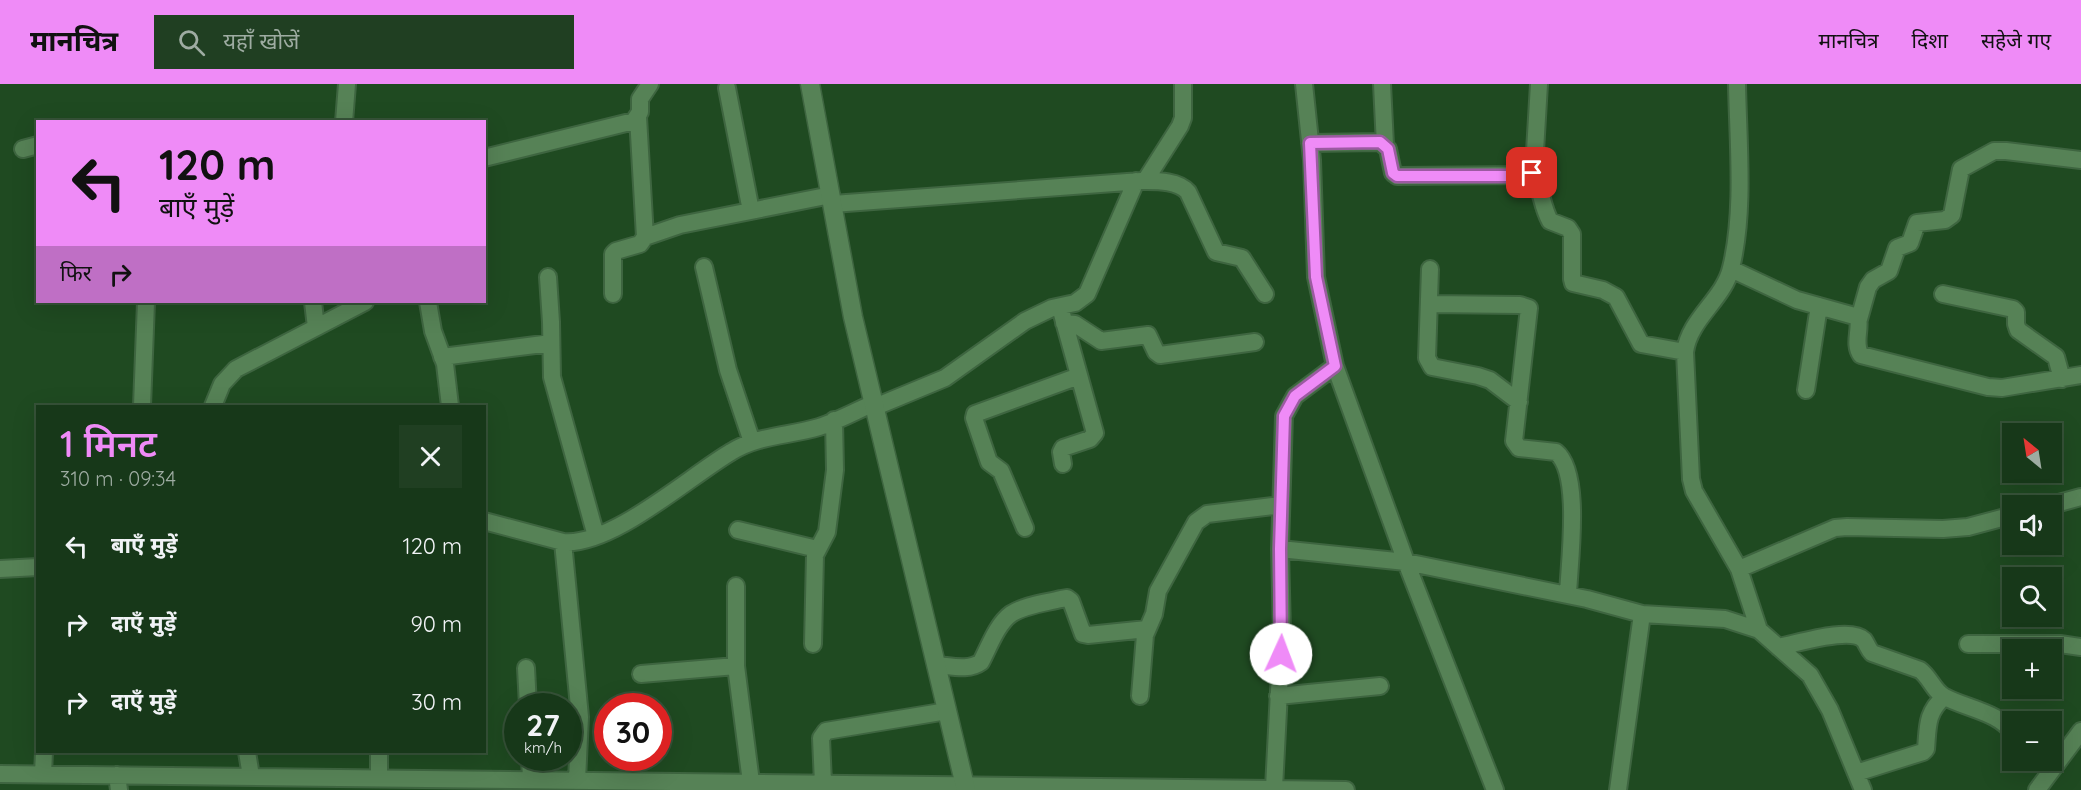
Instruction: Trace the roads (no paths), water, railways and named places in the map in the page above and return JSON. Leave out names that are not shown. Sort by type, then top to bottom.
[{"type":"main road","points":[[810,84],[854,317],[965,787]]},
{"type":"street","points":[[344,120],[348,84]]},
{"type":"street","points":[[645,237],[638,117],[640,99],[650,84]]},
{"type":"street","points":[[486,522],[574,543],[607,532],[661,501],[730,452],[752,442],[813,428],[945,378],[1025,321],[1038,314],[1075,303],[1088,294],[1140,181],[1180,126],[1183,117],[1183,84]]},
{"type":"street","points":[[1304,84],[1310,143],[1316,277],[1335,366],[1406,562],[1495,790]]},
{"type":"street","points":[[1382,84],[1385,145]]},
{"type":"street","points":[[1539,84],[1535,159],[1532,173],[1538,183],[1550,221],[1568,228],[1572,234],[1573,283],[1603,290],[1616,297],[1641,344],[1685,352]]},
{"type":"street","points":[[1737,84],[1740,203],[1731,269],[1722,287],[1691,333],[1685,352],[1691,479],[1694,491],[1739,569],[1759,630]]},
{"type":"street","points":[[728,88],[752,211]]},
{"type":"street","points":[[486,158],[634,121],[638,117]]},
{"type":"street","points":[[1310,143],[1380,142],[1388,149],[1393,173],[1397,176],[1522,176],[1532,173]]},
{"type":"street","points":[[2081,160],[1999,151],[1965,165],[1959,173],[1952,215],[1945,220],[1917,223],[1910,243],[1897,248],[1888,271],[1873,280],[1868,287],[1859,320],[1857,348],[1861,355],[1988,387],[2081,375]]},
{"type":"street","points":[[613,294],[613,254],[640,244],[645,237],[680,225],[752,211],[832,200],[1140,181],[1173,183],[1185,188],[1216,252],[1242,258],[1265,294]]},
{"type":"street","points":[[704,267],[728,370],[752,442]]},
{"type":"street","points":[[1430,269],[1427,358],[1429,364],[1432,367],[1490,380],[1519,402]]},
{"type":"street","points":[[1731,269],[1790,297],[1855,315],[1859,320]]},
{"type":"street","points":[[548,277],[552,377],[596,536]]},
{"type":"street","points":[[1943,294],[2013,309],[2016,312],[2018,330],[2056,357],[2062,379]]},
{"type":"street","points":[[142,405],[146,303]]},
{"type":"street","points":[[313,303],[316,327]]},
{"type":"street","points":[[213,405],[222,384],[236,369],[363,303]]},
{"type":"street","points":[[428,303],[433,331],[448,383],[450,405]]},
{"type":"street","points":[[1429,304],[1520,305],[1529,308],[1515,445],[1519,448],[1556,452],[1571,482],[1568,595]]},
{"type":"street","points":[[1806,390],[1819,306]]},
{"type":"street","points":[[1060,307],[1095,433],[1090,439],[1063,448],[1061,452],[1063,464]]},
{"type":"street","points":[[1064,323],[1075,324],[1101,341],[1148,335],[1156,352],[1160,355],[1255,342]]},
{"type":"street","points":[[442,357],[551,343]]},
{"type":"street","points":[[1274,788],[1282,633],[1280,549],[1284,416],[1295,396],[1335,366]]},
{"type":"street","points":[[1025,528],[1001,471],[989,462],[974,418],[975,414],[1079,375]]},
{"type":"street","points":[[813,644],[817,549],[827,532],[834,470],[834,420]]},
{"type":"street","points":[[2062,502],[2081,497]]},
{"type":"street","points":[[1140,696],[1147,628],[1154,614],[1160,586],[1201,517],[1207,514],[1281,505]]},
{"type":"street","points":[[1739,569],[1835,528],[1943,529],[1968,527],[2002,518]]},
{"type":"street","points":[[738,530],[817,549]]},
{"type":"street","points":[[563,542],[580,717],[568,783]]},
{"type":"street","points":[[1280,549],[1406,562],[1568,595],[1642,614],[1725,619],[1759,630],[1810,675],[1830,710],[1863,790]]},
{"type":"street","points":[[0,569],[36,567]]},
{"type":"street","points":[[736,586],[736,666],[751,786]]},
{"type":"street","points":[[936,665],[970,668],[976,666],[981,662],[1009,615],[1061,599],[1067,598],[1071,601],[1083,634],[1147,628]]},
{"type":"street","points":[[1618,790],[1642,614]]},
{"type":"street","points":[[1778,648],[1850,634],[1864,640],[1872,653],[1920,670],[1944,697],[2002,722]]},
{"type":"street","points":[[1968,644],[2060,644],[2081,647]]},
{"type":"street","points":[[641,674],[736,666]]},
{"type":"street","points":[[526,668],[527,693]]},
{"type":"street","points":[[1278,696],[1380,686]]},
{"type":"street","points":[[1856,773],[1923,752],[1926,749],[1930,713],[1944,697]]},
{"type":"street","points":[[823,783],[821,738],[826,731],[947,711]]},
{"type":"street","points":[[2062,751],[2081,731]]},
{"type":"street","points":[[43,774],[44,753]]},
{"type":"street","points":[[247,753],[251,776]]},
{"type":"street","points":[[379,753],[379,778]]},
{"type":"street","points":[[531,771],[531,779]]},
{"type":"street","points":[[2037,790],[2048,771]]},
{"type":"street","points":[[0,774],[43,774],[118,782],[251,776],[379,778],[469,784],[531,779],[568,783],[675,786],[823,783],[965,787],[1346,790]]}]
